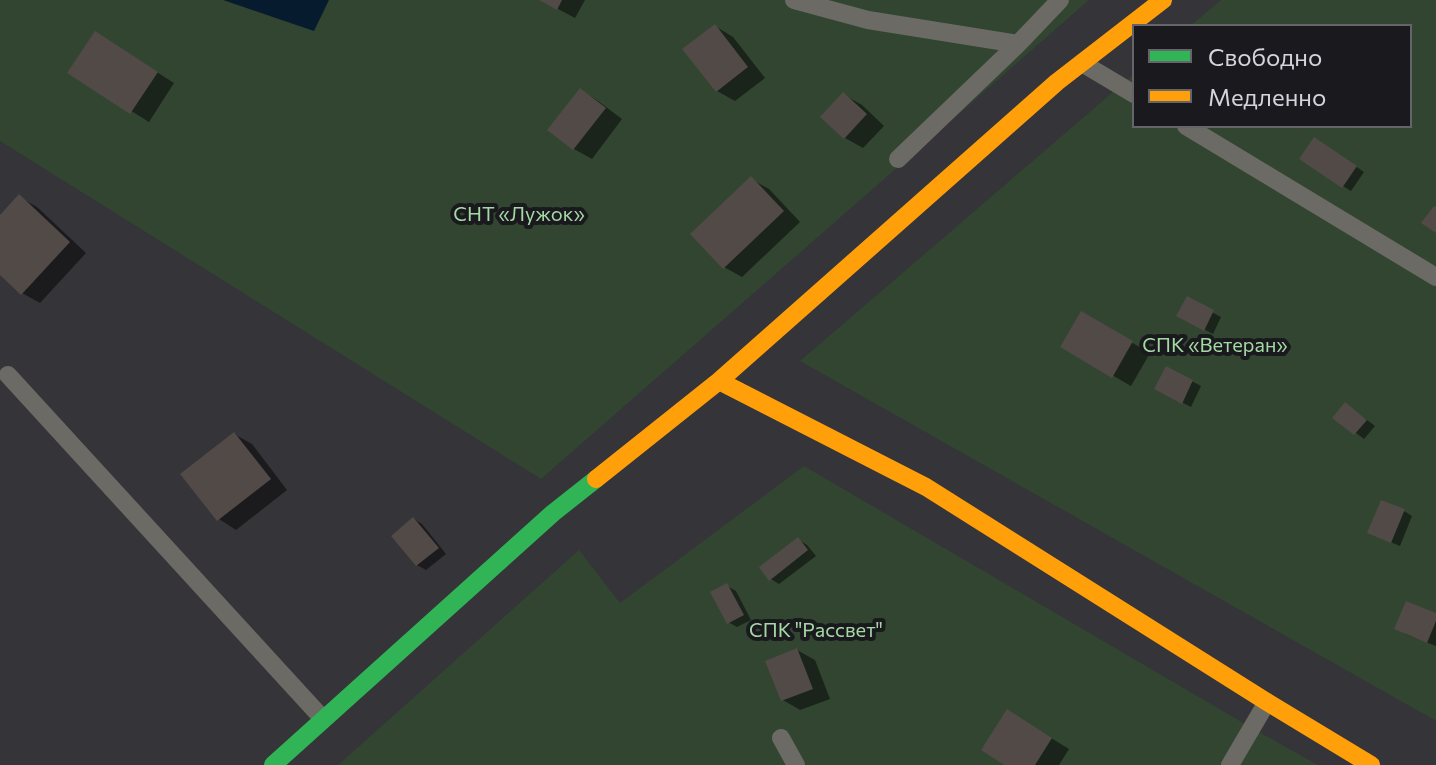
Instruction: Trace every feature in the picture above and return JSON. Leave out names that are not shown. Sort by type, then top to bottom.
[{"type":"street","points":[[1132,24],[1163,0]]},
{"type":"street","points":[[273,765],[553,513],[719,381],[1057,82],[1132,24]]},
{"type":"street","points":[[719,381],[926,487],[1371,765]]},
{"type":"lane","points":[[794,0],[868,20],[1018,44]]},
{"type":"lane","points":[[898,159],[1060,0]]},
{"type":"lane","points":[[1082,63],[1132,93]]},
{"type":"lane","points":[[1189,128],[1436,277]]},
{"type":"lane","points":[[8,375],[323,719]]},
{"type":"lane","points":[[1230,765],[1267,702]]},
{"type":"lane","points":[[781,738],[796,765]]},
{"type":"green space","name":"СНТ «Лужок»","points":[[0,0],[1089,0],[541,479],[0,141]]},
{"type":"green space","name":"СПК «Ветеран»","points":[[1221,0],[1436,0],[1436,721],[800,361],[1132,76],[1132,128],[1412,128],[1412,24],[1192,24]]},
{"type":"green space","name":"СПК \"Рассвет\"","points":[[804,466],[1318,765],[338,765],[579,550],[620,603]]},
{"type":"water","points":[[223,0],[329,0],[314,31]]},
{"type":"building","points":[[539,0],[562,0],[557,10]]},
{"type":"building","points":[[715,24],[748,67],[716,92],[682,49]]},
{"type":"building","points":[[95,31],[158,72],[130,114],[67,73]]},
{"type":"building","points":[[580,88],[606,108],[573,150],[547,130]]},
{"type":"building","points":[[843,92],[867,114],[844,139],[820,117]]},
{"type":"building","points":[[1314,137],[1357,166],[1342,188],[1299,159]]},
{"type":"building","points":[[751,176],[784,211],[723,269],[690,234]]},
{"type":"building","points":[[19,194],[70,242],[21,295],[0,275],[0,215]]},
{"type":"building","points":[[1436,207],[1436,233],[1421,223]]},
{"type":"building","points":[[1187,296],[1214,310],[1204,331],[1176,316]]},
{"type":"building","points":[[1081,311],[1133,341],[1112,378],[1060,347]]},
{"type":"building","points":[[1166,366],[1193,380],[1182,404],[1154,389]]},
{"type":"building","points":[[1345,402],[1367,420],[1354,435],[1332,418]]},
{"type":"building","points":[[234,432],[271,479],[217,521],[180,474]]},
{"type":"building","points":[[1381,500],[1405,509],[1391,543],[1367,533]]},
{"type":"building","points":[[413,517],[439,548],[416,566],[391,536]]},
{"type":"building","points":[[798,537],[808,550],[769,581],[759,567]]},
{"type":"building","points":[[727,583],[744,615],[727,624],[710,592]]},
{"type":"building","points":[[1406,601],[1436,613],[1427,643],[1394,629]]},
{"type":"building","points":[[797,648],[813,689],[781,701],[765,661]]},
{"type":"building","points":[[1007,709],[1052,738],[1035,765],[1004,765],[981,750]]},
{"type":"traffic: fast","points":[[273,765],[553,513],[596,479]]},
{"type":"traffic: slow","points":[[596,479],[719,381],[1057,82],[1163,0]]},
{"type":"traffic: slow","points":[[719,381],[926,487],[1371,765]]}]
